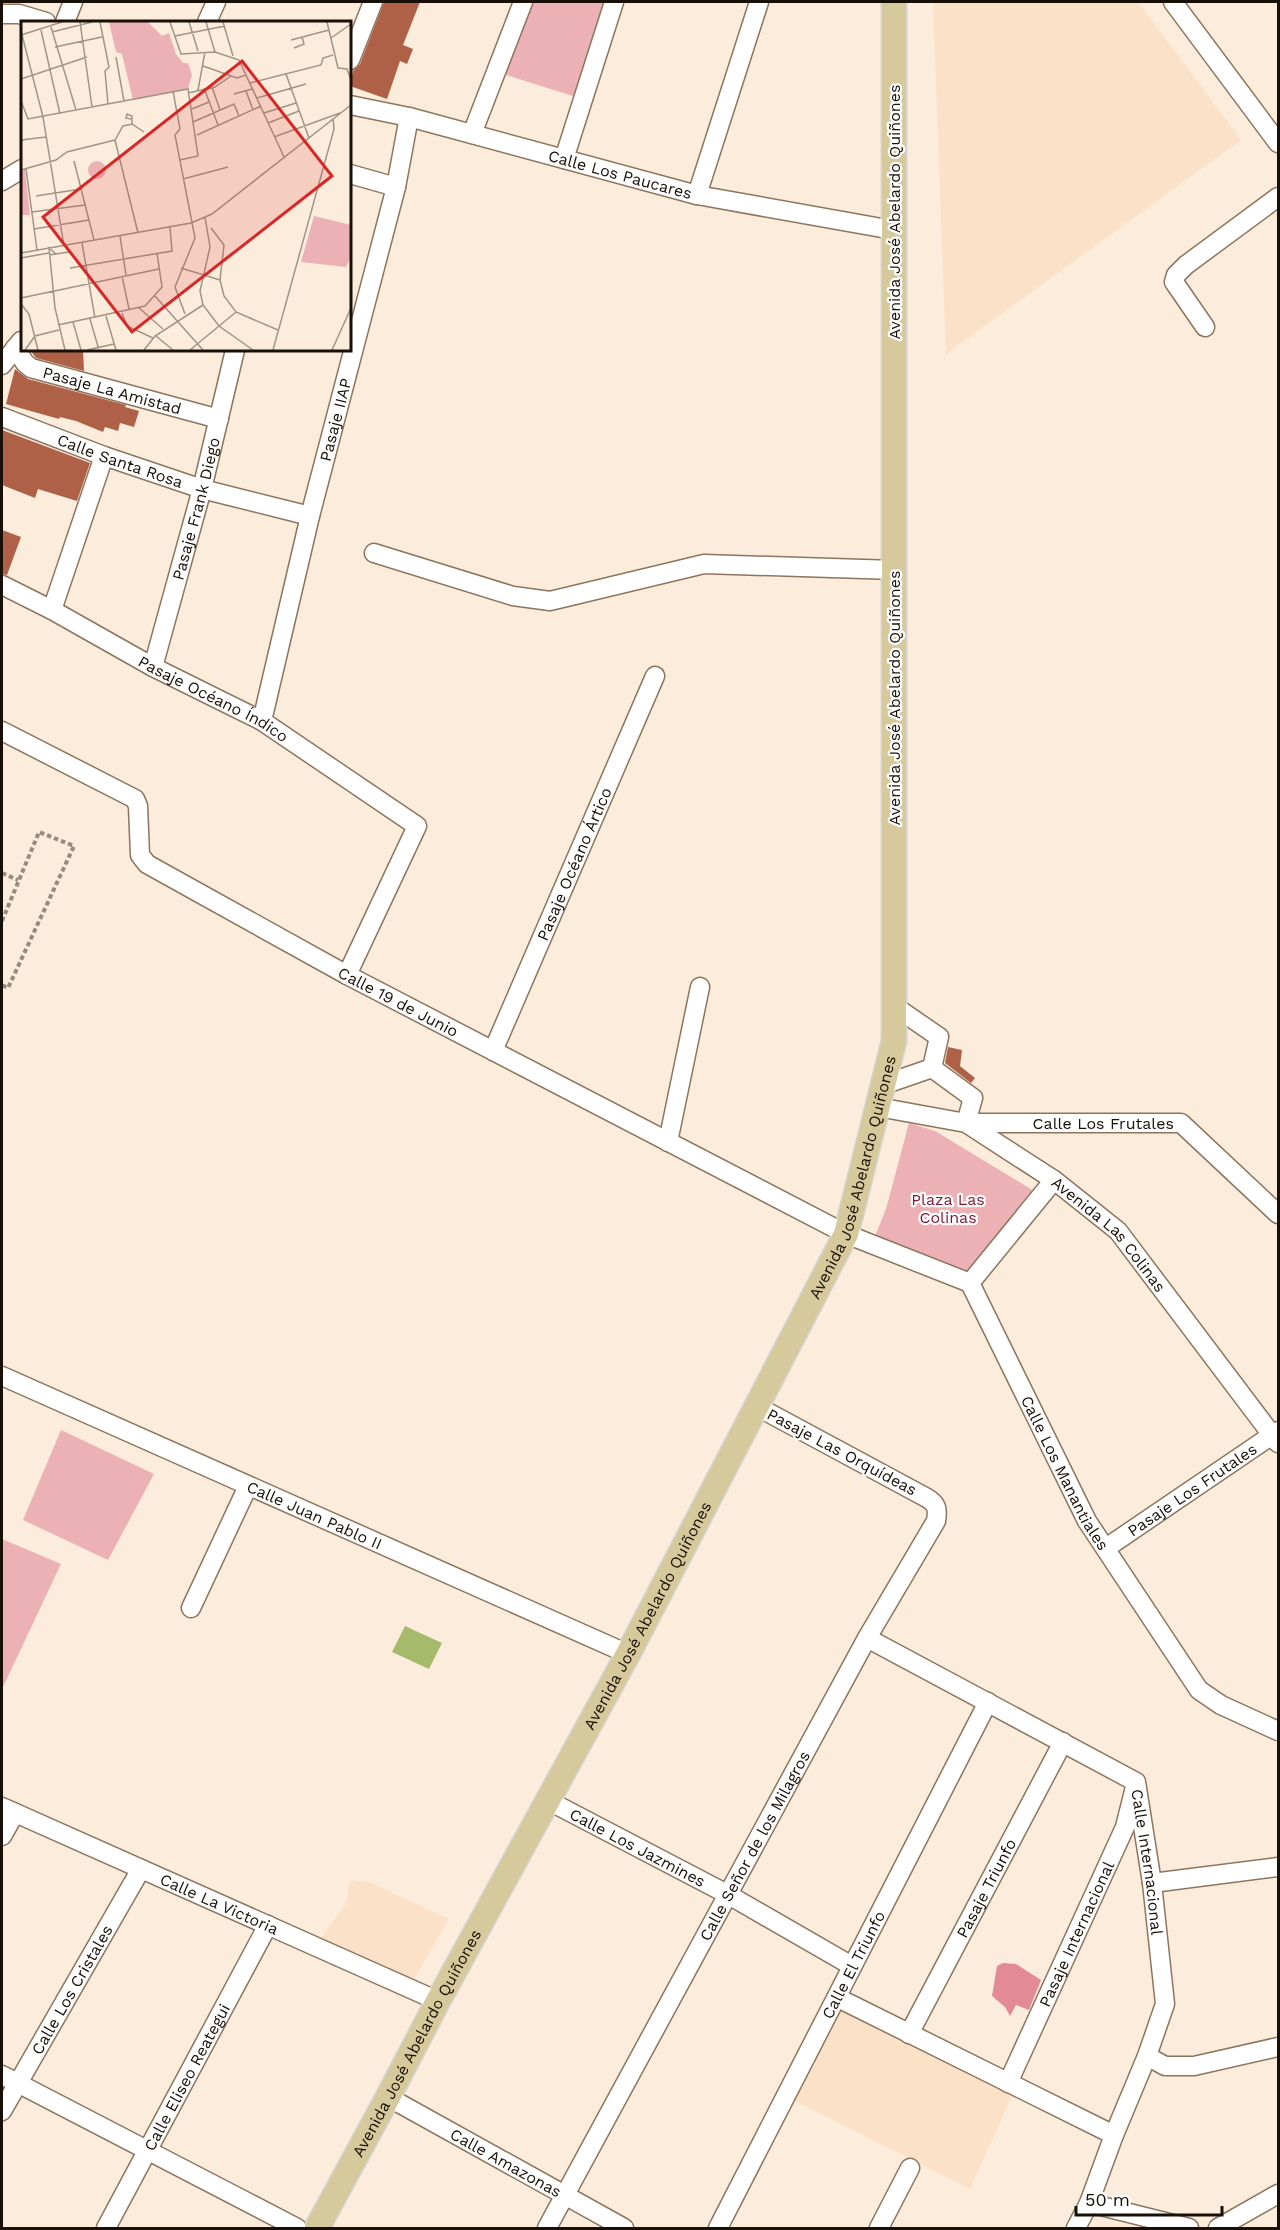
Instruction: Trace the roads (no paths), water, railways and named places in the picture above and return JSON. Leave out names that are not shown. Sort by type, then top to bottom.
[{"type":"main road","name":"Avenida José Abelardo Quiñones","points":[[316,2229],[628,1654],[846,1234],[894,1041],[894,2]]},
{"type":"street","points":[[65,21],[73,2]]},
{"type":"street","points":[[207,21],[216,2]]},
{"type":"street","points":[[351,57],[373,2]]},
{"type":"street","points":[[471,134],[523,2]]},
{"type":"street","points":[[564,159],[615,2]]},
{"type":"street","points":[[697,195],[759,2]]},
{"type":"street","points":[[1173,2],[1278,143]]},
{"type":"street","points":[[2,14],[19,14],[43,21]]},
{"type":"street","name":"Calle Los Paucares","points":[[351,105],[409,117],[697,195],[893,231]]},
{"type":"street","name":"Pasaje IIAP","points":[[351,337],[396,187],[409,117]]},
{"type":"street","points":[[2,181],[21,170]]},
{"type":"street","points":[[351,174],[396,187]]},
{"type":"street","points":[[1205,327],[1174,282],[1176,275],[1186,265],[1278,197]]},
{"type":"street","points":[[2,365],[19,344]]},
{"type":"street","name":"Pasaje La Amistad","points":[[21,351],[25,363],[31,368],[219,419]]},
{"type":"street","name":"Pasaje Frank Diego","points":[[153,668],[202,489],[235,351]]},
{"type":"street","name":"Pasaje IIAP","points":[[262,721],[348,351]]},
{"type":"street","name":"Calle Santa Rosa","points":[[2,417],[104,456],[202,489],[310,516]]},
{"type":"street","points":[[52,610],[104,456]]},
{"type":"street","points":[[374,553],[513,596],[550,601],[704,564],[895,570]]},
{"type":"street","name":"Pasaje Océano Índico","points":[[2,585],[52,610],[153,668],[262,721],[417,826],[347,975]]},
{"type":"street","name":"Pasaje Océano Ártico","points":[[493,1051],[655,676]]},
{"type":"street","name":"Calle 19 de Junio","points":[[2,731],[135,799],[138,806],[140,855],[147,864],[347,975],[846,1234]]},
{"type":"street","points":[[668,1142],[700,987]]},
{"type":"street","points":[[894,1006],[939,1037],[933,1068]]},
{"type":"street","points":[[880,1096],[933,1068]]},
{"type":"street","points":[[933,1068],[973,1098],[966,1123]]},
{"type":"street","name":"Avenida Las Colinas","points":[[880,1096],[966,1123],[1054,1180],[1118,1231],[1276,1437]]},
{"type":"street","name":"Calle Los Frutales","points":[[966,1123],[1181,1124],[1278,1214]]},
{"type":"street","points":[[846,1234],[970,1283],[1054,1180]]},
{"type":"street","name":"Calle Los Manantiales","points":[[970,1283],[1087,1521],[1199,1690],[1221,1705],[1278,1731]]},
{"type":"street","name":"Calle Juan Pablo II","points":[[2,1376],[628,1654]]},
{"type":"street","name":"Pasaje Las Orquídeas","points":[[758,1407],[927,1498]]},
{"type":"street","name":"Pasaje Los Frutales","points":[[1106,1548],[1276,1437]]},
{"type":"street","points":[[191,1608],[248,1486]]},
{"type":"street","name":"Calle Señor de los Milagros","points":[[547,2229],[726,1894],[867,1638],[936,1521],[938,1510],[935,1503],[927,1498]]},
{"type":"street","name":"Calle Internacional","points":[[867,1638],[1136,1782],[1152,1883],[1165,2004],[1089,2203],[1076,2229]]},
{"type":"street","name":"Calle El Triunfo","points":[[718,2229],[988,1702]]},
{"type":"street","name":"Pasaje Triunfo","points":[[909,2034],[1063,1742]]},
{"type":"street","name":"Pasaje Internacional","points":[[1008,2083],[1125,1827],[1136,1782]]},
{"type":"street","name":"Calle Los Jazmines","points":[[549,1801],[726,1894],[852,1966]]},
{"type":"street","points":[[2,1836],[8,1810]]},
{"type":"street","name":"Calle La Victoria","points":[[8,1810],[438,2001]]},
{"type":"street","points":[[1152,1883],[1278,1867]]},
{"type":"street","name":"Calle Los Cristales","points":[[2,2110],[9,2079],[141,1869]]},
{"type":"street","name":"Calle Eliseo Reategui","points":[[106,2229],[268,1925]]},
{"type":"street","points":[[837,1998],[1114,2135]]},
{"type":"street","points":[[1147,2056],[1165,2066],[1194,2066],[1278,2047]]},
{"type":"street","points":[[9,2079],[297,2229]]},
{"type":"street","name":"Calle Amazonas","points":[[388,2097],[624,2229]]},
{"type":"street","points":[[879,2229],[910,2168]]},
{"type":"street","points":[[1218,2229],[1278,2194]]},
{"type":"street","points":[[1089,2203],[1189,2229]]},
{"type":"park label","name":"Plaza Las Colinas","points":[[948,1208]]}]
